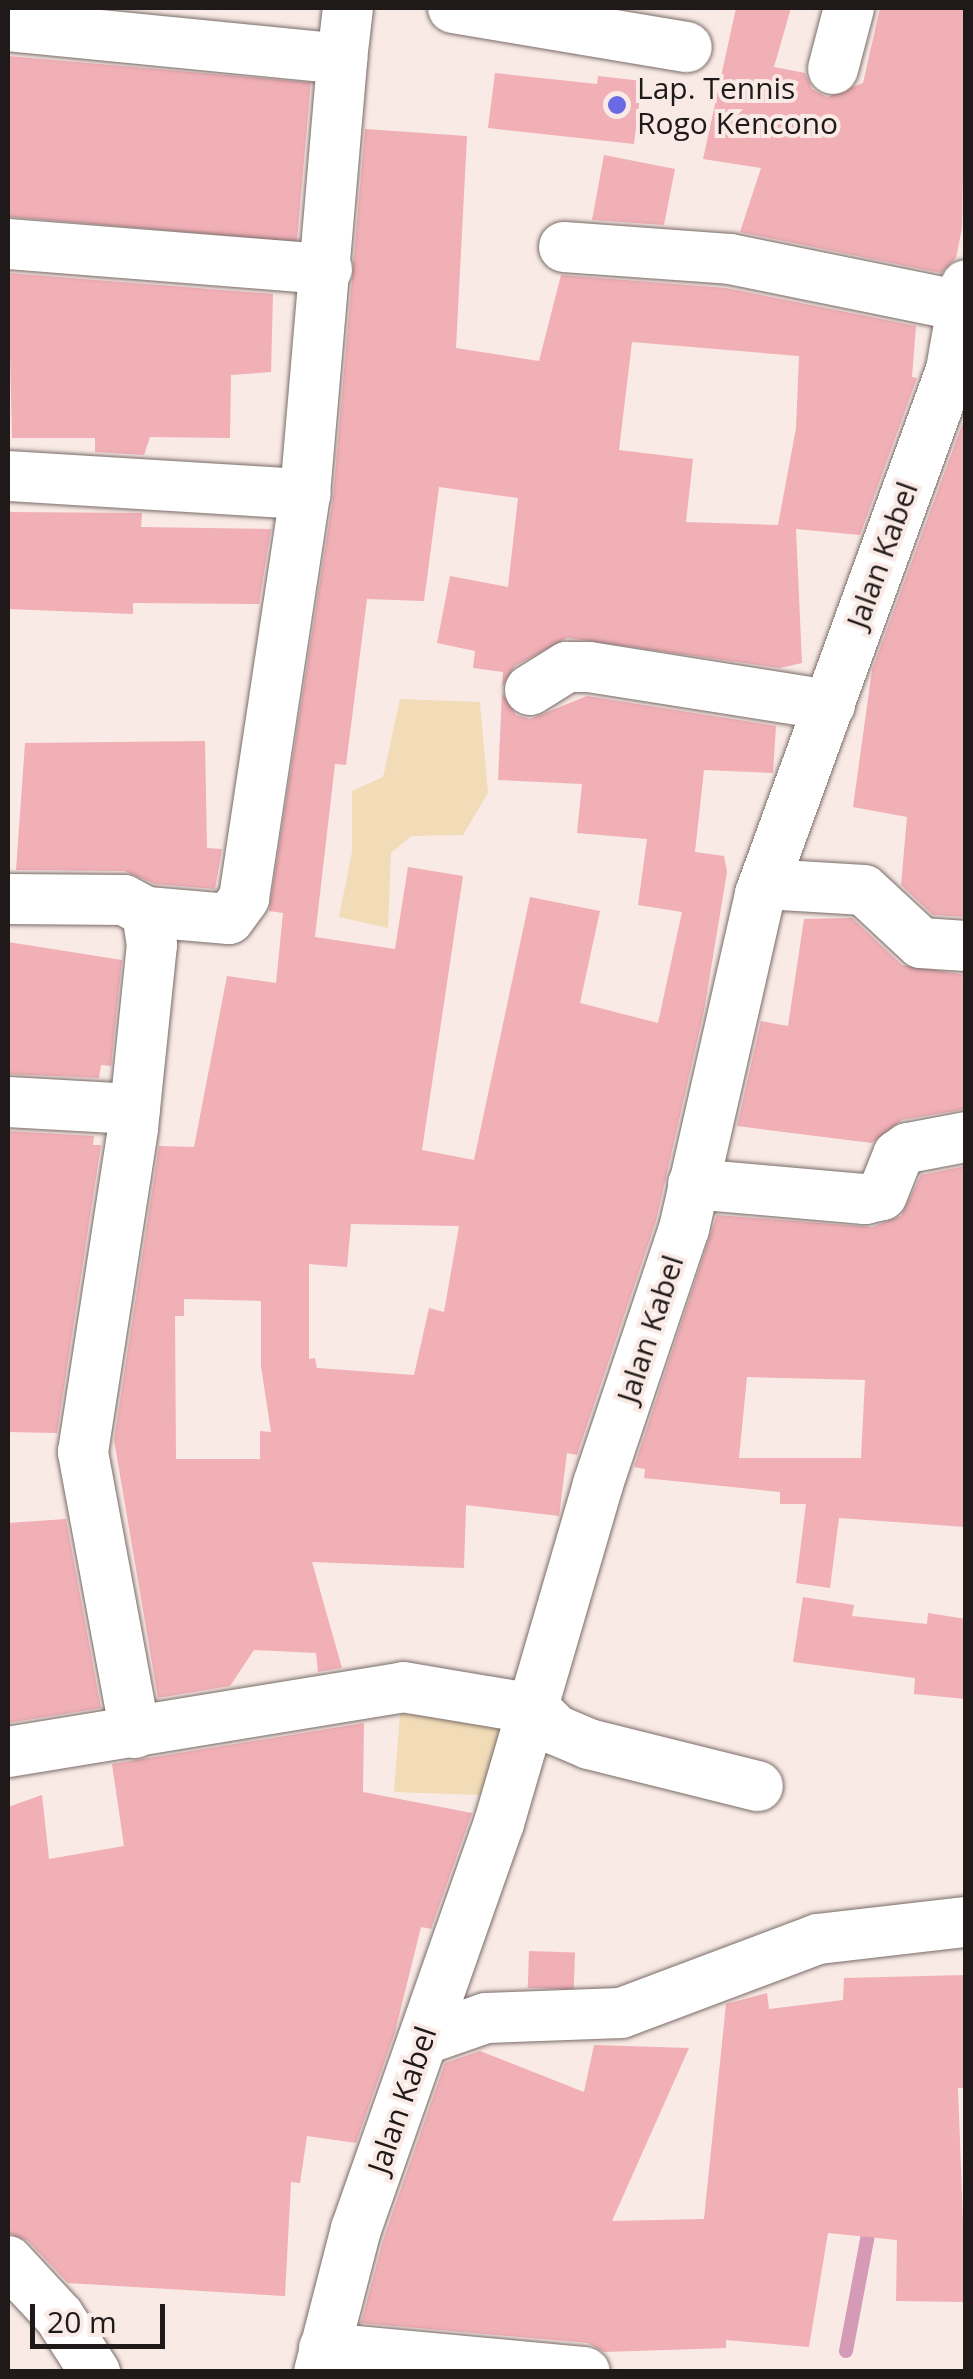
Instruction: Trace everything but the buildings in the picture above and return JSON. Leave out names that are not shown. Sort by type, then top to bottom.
[{"type":"street","points":[[8,899],[124,900],[146,912],[229,919],[244,898],[304,494],[348,8]]},
{"type":"street","points":[[453,8],[687,47]]},
{"type":"street","points":[[833,69],[849,8]]},
{"type":"street","points":[[8,26],[342,60]]},
{"type":"street","points":[[8,244],[327,268]]},
{"type":"street","points":[[564,247],[730,259],[962,295]]},
{"type":"street","name":"Jalan Kabel","points":[[321,2360],[356,2229],[534,1709],[693,1184],[765,884],[958,372],[962,295]]},
{"type":"street","points":[[8,476],[304,494]]},
{"type":"street","points":[[530,690],[567,667],[590,667],[830,705]]},
{"type":"street","points":[[765,884],[864,890],[921,942],[966,946]]},
{"type":"street","points":[[135,1733],[84,1452],[136,1109],[152,945],[146,912]]},
{"type":"street","points":[[8,1102],[136,1109]]},
{"type":"street","points":[[693,1184],[866,1199],[882,1196],[898,1155],[908,1148],[966,1137]]},
{"type":"street","points":[[8,1752],[403,1687],[534,1709],[556,1730],[589,1744],[758,1786]]},
{"type":"street","points":[[423,2040],[486,2018],[620,2012],[818,1939],[966,1922]]},
{"type":"street","points":[[8,2261],[59,2316],[95,2372]]},
{"type":"street","points":[[321,2360],[585,2372]]},
{"type":"shaded area","points":[[400,699],[480,702],[488,793],[463,835],[411,836],[391,853],[388,928],[339,917],[352,852],[352,791],[383,777]]},
{"type":"shaded area","points":[[400,1714],[503,1723],[481,1795],[394,1792]]},
{"type":"waterway","points":[[846,2351],[871,2219]]},
{"type":"place","name":"Lap. Tennis Rogo Kencono","points":[[617,105]]}]
